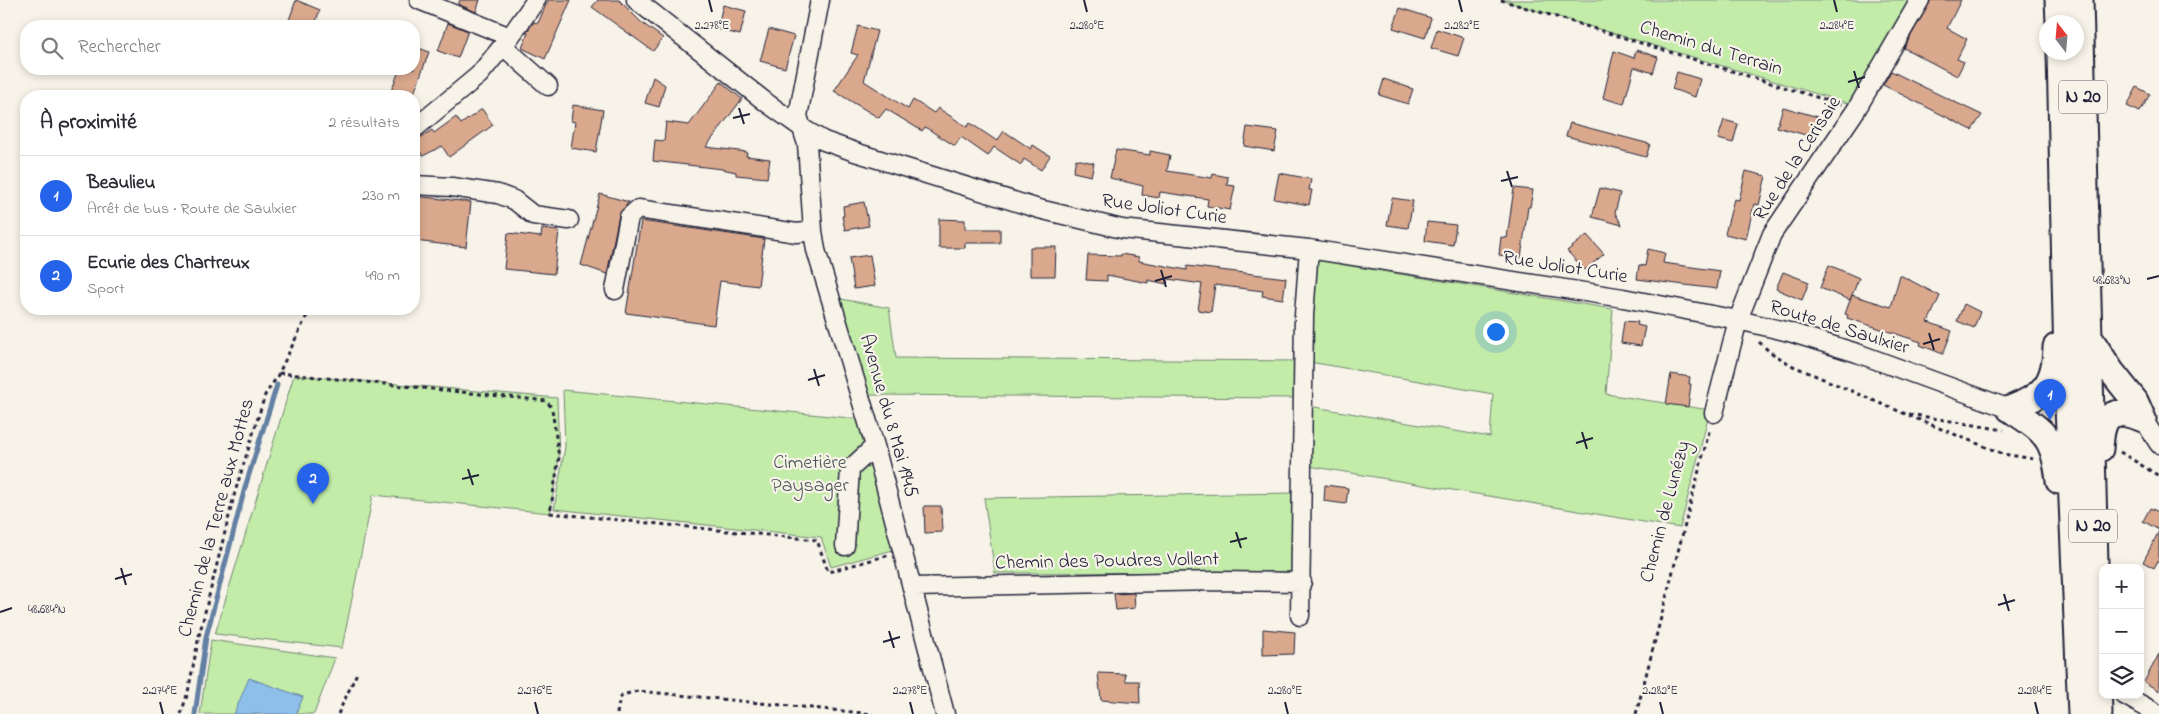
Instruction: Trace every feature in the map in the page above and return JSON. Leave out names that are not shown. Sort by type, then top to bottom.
[{"type":"highway","points":[[2058,0],[2059,15]]},
{"type":"highway","name":"N 20","points":[[2080,0],[2089,337],[2081,714]]},
{"type":"highway","name":"N 20","points":[[2060,60],[2068,407],[2099,714]]},
{"type":"highway","points":[[2010,409],[2041,393],[2053,375],[2056,360],[2061,85]]},
{"type":"highway","points":[[2089,337],[2111,371],[2135,401],[2143,419]]},
{"type":"highway","points":[[2010,409],[2042,431],[2050,442],[2056,458],[2085,580]]},
{"type":"highway","points":[[2085,580],[2101,434],[2106,420],[2114,413],[2127,413],[2143,419]]},
{"type":"street","points":[[419,0],[507,42],[548,86]]},
{"type":"street","points":[[420,124],[479,75],[507,42],[536,0]]},
{"type":"street","name":"Rue Joliot Curie","points":[[636,0],[802,128],[824,141],[858,154],[1039,209],[1122,229],[1309,249],[1614,297],[1738,320]]},
{"type":"street","name":"Avenue du 8 Mai 1945","points":[[820,0],[798,116],[807,144],[816,250],[875,446],[945,714]]},
{"type":"street","name":"Rue de la Cerisaie","points":[[1738,320],[1772,234],[1856,110],[1920,0]]},
{"type":"street","points":[[420,185],[452,187],[498,194],[514,200],[533,215],[569,220]]},
{"type":"street","points":[[615,290],[629,217],[638,209],[797,234],[813,231]]},
{"type":"street","points":[[1300,616],[1302,582],[1304,315],[1309,249]]},
{"type":"street","points":[[1714,413],[1738,320]]},
{"type":"street","name":"Route de Saulxier","points":[[1738,320],[1789,332],[1857,353],[2010,409]]},
{"type":"street","points":[[2143,419],[2159,444]]},
{"type":"street","points":[[844,546],[850,468],[875,446]]},
{"type":"street","name":"Chemin des Poudres Vollent","points":[[913,587],[1218,581],[1302,582]]},
{"type":"street","points":[[2131,699],[2158,714]]},
{"type":"path","name":"Chemin du Terrain","points":[[1501,0],[1856,110]]},
{"type":"path","name":"Chemin de la Terre aux Mottes","points":[[181,714],[188,692],[199,636],[235,492],[265,395],[279,373],[307,315]]},
{"type":"path","points":[[1738,320],[1770,352],[1793,366],[2003,454],[2042,460]]},
{"type":"path","points":[[279,373],[547,401],[552,408],[559,458],[550,513],[817,540],[828,572],[904,552]]},
{"type":"path","points":[[1903,413],[2006,430],[2010,409]]},
{"type":"path","name":"Chemin de Lunézy","points":[[1636,714],[1714,413]]},
{"type":"path","points":[[2120,454],[2159,476]]},
{"type":"path","points":[[338,714],[357,673]]},
{"type":"path","points":[[617,714],[622,695],[638,691],[873,714]]},
{"type":"green space","points":[[1501,0],[1910,0],[1889,35],[1854,105]]},
{"type":"green space","points":[[1314,260],[1613,309],[1606,394],[1710,410],[1680,528],[1303,465],[1303,405],[1490,437],[1493,394],[1304,361],[1295,398],[863,395],[836,298],[889,308],[896,358],[1303,361]]},
{"type":"green space","points":[[294,375],[557,398],[559,458],[550,513],[373,495],[342,648],[215,634]]},
{"type":"green space","name":"Cimetière Paysager","points":[[563,390],[861,419],[893,550],[831,567],[821,537],[554,509],[565,447]]},
{"type":"green space","points":[[1294,493],[1302,572],[995,573],[984,498]]},
{"type":"green space","points":[[211,640],[335,658],[314,714],[200,714]]},
{"type":"water","points":[[249,678],[303,697],[296,714],[234,714]]},
{"type":"building","points":[[296,0],[320,10],[316,20],[289,20]]},
{"type":"building","points":[[460,0],[480,0],[476,12],[458,4]]},
{"type":"building","points":[[548,0],[571,0],[545,59],[522,48],[528,33],[526,33],[534,22],[538,23]]},
{"type":"building","points":[[598,0],[619,0],[642,23],[663,38],[653,51],[592,7]]},
{"type":"building","points":[[1931,0],[1961,0],[1947,28],[1967,39],[1957,59],[1964,62],[1957,76],[1904,48]]},
{"type":"building","points":[[723,5],[746,11],[740,35],[717,29]]},
{"type":"building","points":[[1400,8],[1431,18],[1425,38],[1393,28]]},
{"type":"building","points":[[448,23],[468,31],[458,58],[438,51]]},
{"type":"building","points":[[858,26],[877,31],[864,81],[908,109],[913,100],[934,113],[938,108],[967,127],[970,123],[997,141],[1004,131],[1031,149],[1033,145],[1050,156],[1041,170],[1024,159],[1021,165],[994,147],[988,156],[961,137],[955,146],[925,127],[922,131],[886,109],[879,118],[834,91],[858,55],[851,53]]},
{"type":"building","points":[[769,29],[794,36],[785,68],[760,61]]},
{"type":"building","points":[[1437,29],[1464,38],[1458,56],[1431,48]]},
{"type":"building","points":[[420,48],[429,52],[415,90],[391,90],[397,75],[420,75]]},
{"type":"building","points":[[1636,50],[1658,57],[1653,73],[1634,67],[1624,104],[1603,98],[1614,51],[1634,58]]},
{"type":"building","points":[[1891,71],[1982,115],[1972,130],[1883,85]]},
{"type":"building","points":[[1677,72],[1700,79],[1695,97],[1672,89]]},
{"type":"building","points":[[653,77],[665,85],[659,107],[645,103]]},
{"type":"building","points":[[1384,79],[1413,89],[1408,104],[1379,95]]},
{"type":"building","points":[[721,82],[742,99],[706,147],[747,152],[746,156],[770,159],[767,178],[736,175],[736,172],[722,169],[653,161],[655,140],[664,141],[666,122],[689,125]]},
{"type":"building","points":[[2137,87],[2150,94],[2140,112],[2127,106]]},
{"type":"building","points":[[573,105],[603,110],[596,152],[571,148],[575,122],[571,121]]},
{"type":"building","points":[[1783,107],[1818,117],[1813,137],[1777,127]]},
{"type":"building","points":[[482,109],[493,125],[449,157],[442,146],[423,156],[420,151],[420,138],[432,130],[434,133],[456,117],[461,124]]},
{"type":"building","points":[[1724,120],[1738,124],[1733,143],[1718,139]]},
{"type":"building","points":[[1570,123],[1650,144],[1646,157],[1566,136]]},
{"type":"building","points":[[1247,127],[1278,131],[1274,151],[1244,146]]},
{"type":"building","points":[[1116,150],[1150,155],[1150,151],[1170,155],[1167,171],[1212,178],[1213,174],[1228,177],[1227,185],[1235,186],[1230,210],[1207,206],[1208,199],[1160,192],[1159,198],[1142,195],[1143,186],[1110,178]]},
{"type":"building","points":[[1076,159],[1094,163],[1091,176],[1073,172]]},
{"type":"building","points":[[1746,171],[1766,176],[1759,205],[1754,204],[1746,239],[1725,234],[1734,199],[1739,200]]},
{"type":"building","points":[[1279,173],[1311,179],[1309,190],[1312,190],[1309,205],[1274,199]]},
{"type":"building","points":[[1514,188],[1533,190],[1530,207],[1528,207],[1521,258],[1499,255],[1501,237],[1507,238]]},
{"type":"building","points":[[1600,188],[1620,193],[1615,213],[1622,225],[1592,217]]},
{"type":"building","points":[[600,194],[629,202],[619,215],[607,274],[581,265]]},
{"type":"building","points":[[420,197],[471,202],[466,247],[420,242]]},
{"type":"building","points":[[1392,198],[1413,201],[1408,228],[1387,225]]},
{"type":"building","points":[[864,202],[869,226],[845,230],[842,216],[844,216],[843,206]]},
{"type":"building","points":[[939,219],[965,220],[965,229],[1000,229],[1000,243],[965,243],[965,248],[939,248]]},
{"type":"building","points":[[641,221],[764,239],[758,286],[720,281],[714,325],[626,313]]},
{"type":"building","points":[[1427,222],[1456,225],[1453,245],[1425,241]]},
{"type":"building","points":[[542,229],[559,231],[554,274],[504,269],[508,233],[541,237]]},
{"type":"building","points":[[1587,235],[1604,254],[1585,270],[1567,251]]},
{"type":"building","points":[[1030,247],[1056,247],[1055,276],[1030,276]]},
{"type":"building","points":[[1648,249],[1665,253],[1663,263],[1720,271],[1717,289],[1637,279],[1639,265],[1645,266]]},
{"type":"building","points":[[1121,254],[1139,257],[1139,261],[1187,270],[1187,266],[1286,278],[1283,299],[1262,296],[1263,291],[1215,285],[1211,312],[1198,310],[1202,284],[1168,279],[1167,284],[1148,280],[1148,283],[1107,275],[1107,281],[1086,280],[1088,255],[1121,256]]},
{"type":"building","points":[[870,255],[875,286],[854,289],[849,258]]},
{"type":"building","points":[[1829,265],[1859,278],[1850,300],[1820,288]]},
{"type":"building","points":[[1783,272],[1809,282],[1802,300],[1776,289]]},
{"type":"building","points":[[1900,275],[1940,296],[1928,322],[1952,331],[1943,354],[1920,345],[1921,342],[1847,318],[1848,315],[1845,314],[1852,295],[1891,307]]},
{"type":"building","points":[[1964,304],[1980,312],[1974,328],[1957,321]]},
{"type":"building","points":[[1624,321],[1638,322],[1637,325],[1645,327],[1641,346],[1621,343]]},
{"type":"building","points":[[1671,374],[1690,377],[1688,407],[1666,404]]},
{"type":"building","points":[[1325,485],[1348,488],[1346,504],[1324,501]]},
{"type":"building","points":[[924,506],[941,506],[942,532],[925,533]]},
{"type":"building","points":[[2150,508],[2159,512],[2159,530],[2143,521]]},
{"type":"building","points":[[2159,531],[2159,559],[2154,568],[2143,562]]},
{"type":"building","points":[[1134,593],[1135,608],[1116,610],[1114,594]]},
{"type":"building","points":[[1263,629],[1295,632],[1294,654],[1263,655]]},
{"type":"building","points":[[2159,654],[2159,691],[2144,682]]},
{"type":"building","points":[[1098,673],[1125,674],[1126,681],[1139,681],[1140,703],[1101,700]]},
{"type":"waterway","points":[[195,714],[206,637],[246,484],[277,385]]},
{"type":"place","name":"Beaulieu","points":[[2050,420]]},
{"type":"place","name":"Ecurie des Chartreux","points":[[313,504]]}]
